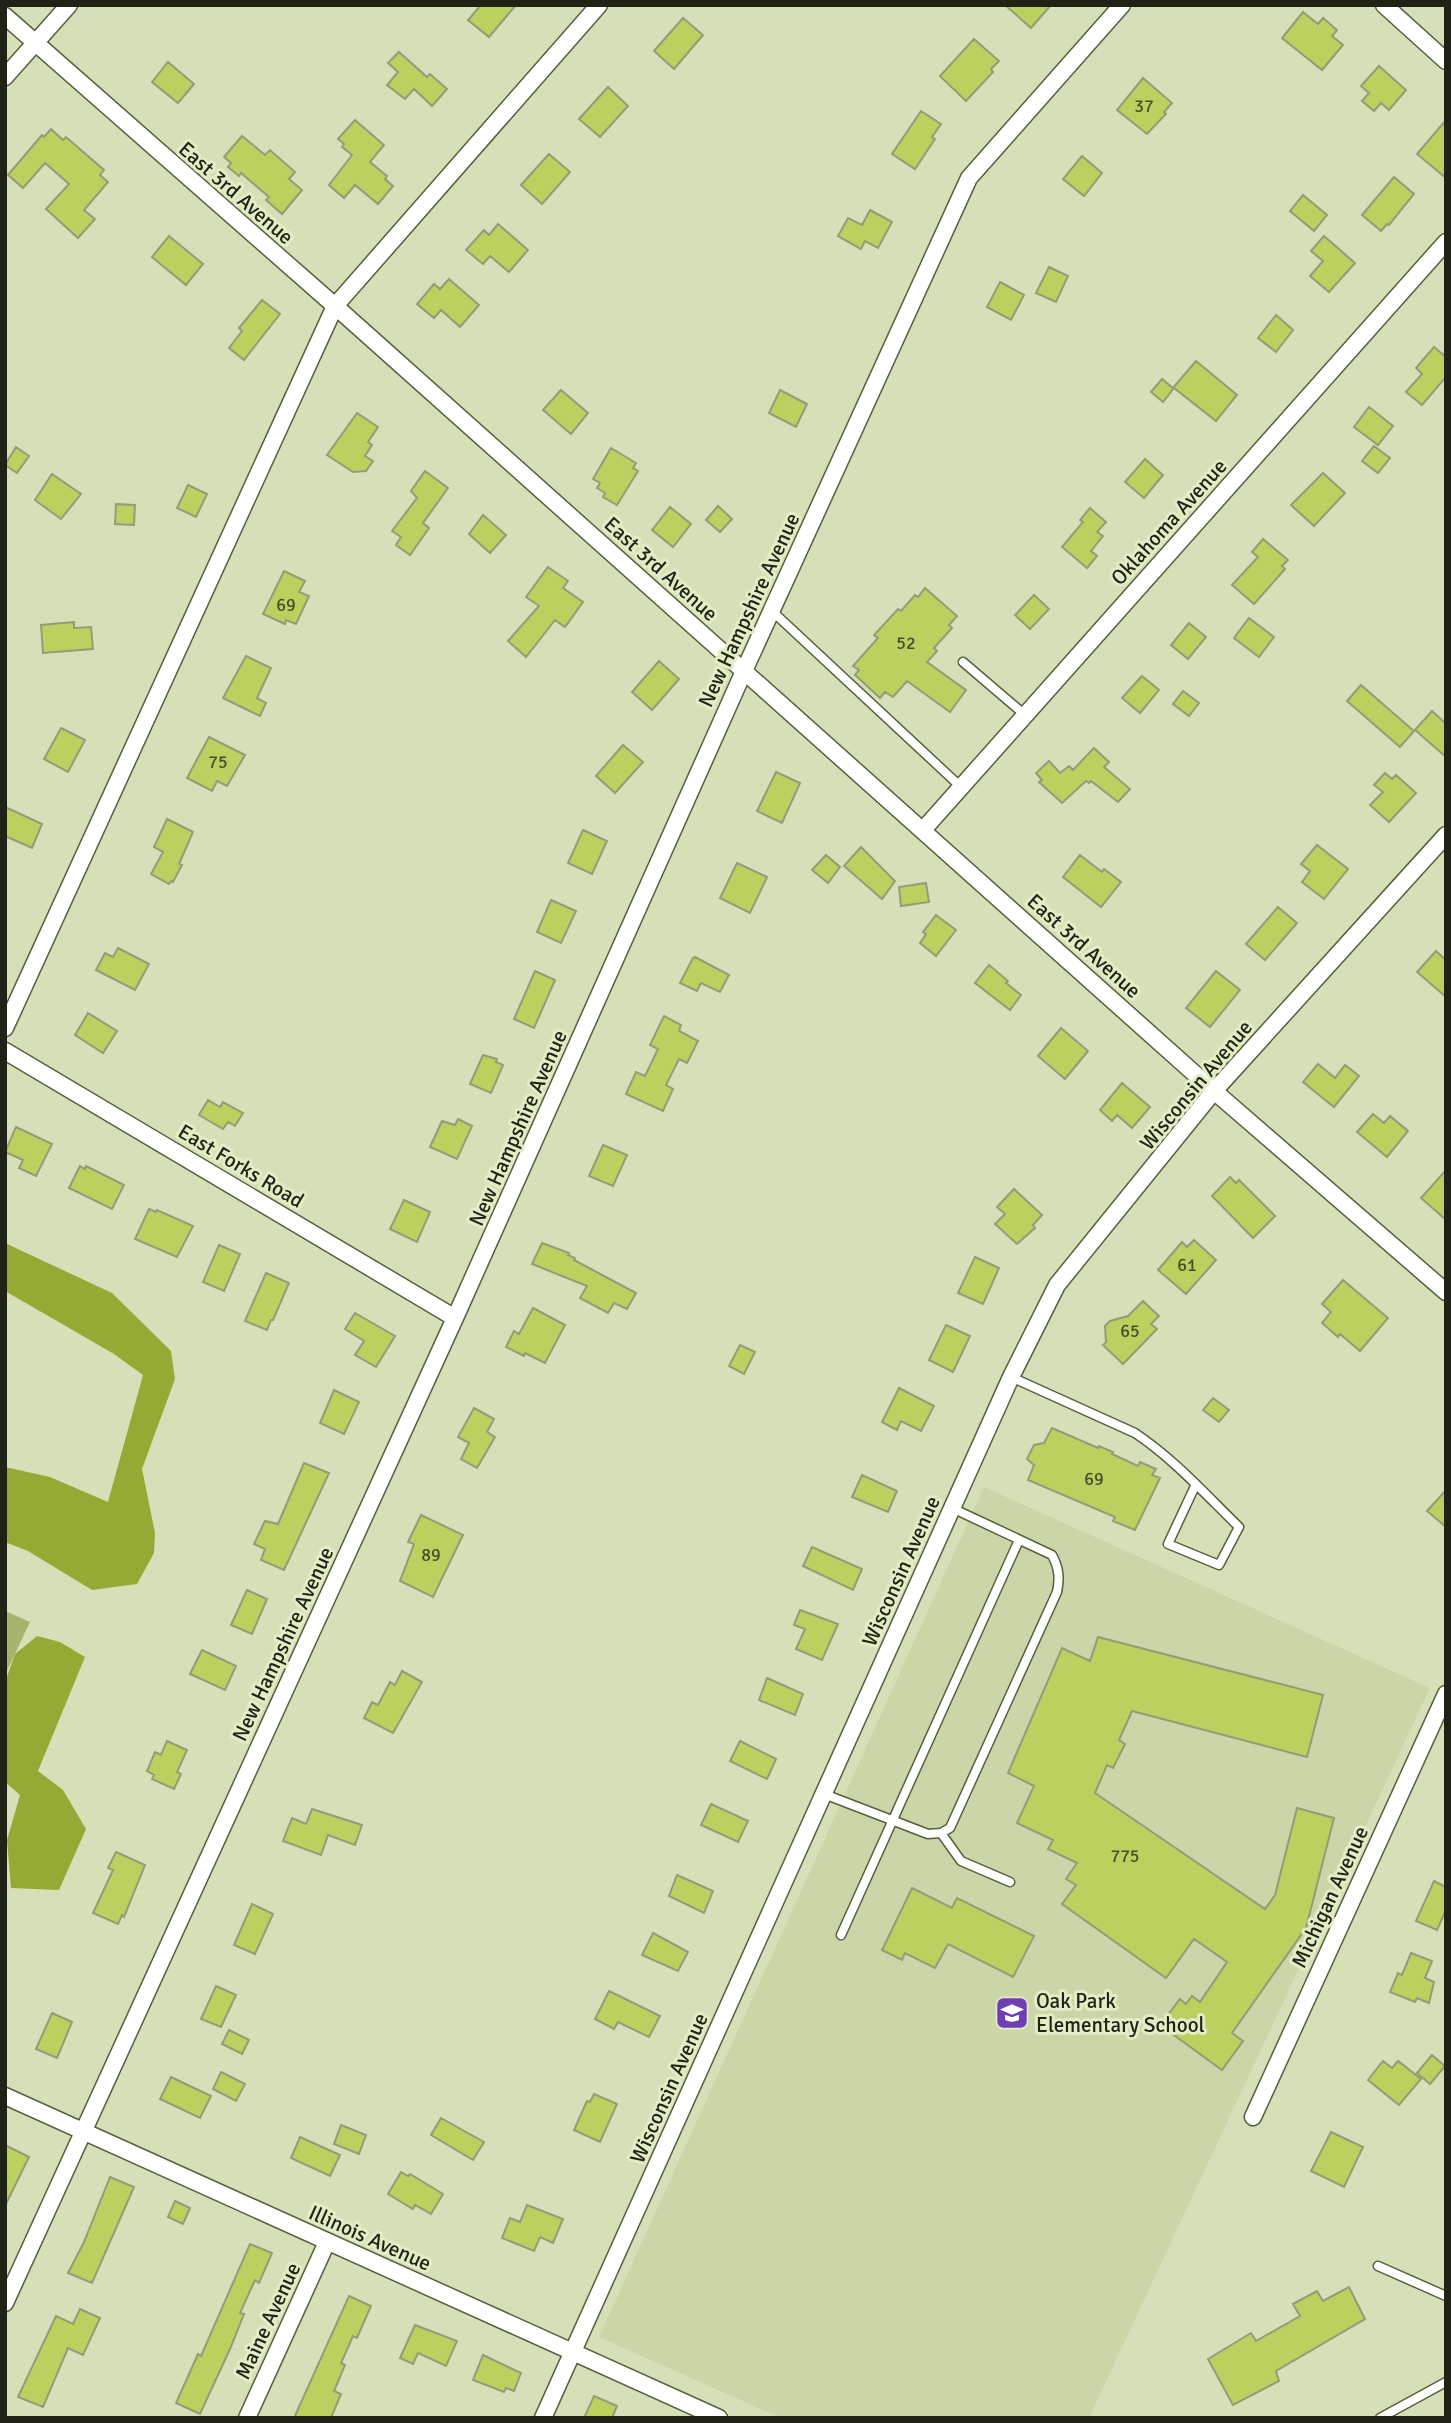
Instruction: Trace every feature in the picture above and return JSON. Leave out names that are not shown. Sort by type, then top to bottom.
[{"type":"street","points":[[5,77],[69,5]]},
{"type":"street","points":[[5,1028],[335,306],[599,5]]},
{"type":"street","name":"New Hampshire Avenue","points":[[5,2303],[455,1318],[744,671],[970,178],[1122,5]]},
{"type":"street","points":[[1384,5],[1446,61]]},
{"type":"street","name":"East 3rd Avenue","points":[[5,16],[335,306],[1214,1091],[1446,1292]]},
{"type":"street","name":"Oklahoma Avenue","points":[[923,830],[1446,242]]},
{"type":"street","name":"Wisconsin Avenue","points":[[543,2418],[1011,1377],[1058,1285],[1214,1091],[1446,835]]},
{"type":"street","name":"East Forks Road","points":[[5,1051],[455,1318]]},
{"type":"street","name":"Michigan Avenue","points":[[1253,2117],[1446,1694]]},
{"type":"street","name":"Illinois Avenue","points":[[5,2096],[719,2418]]},
{"type":"street","name":"Maine Avenue","points":[[247,2418],[327,2242]]},
{"type":"lane","points":[[772,611],[961,787]]},
{"type":"lane","points":[[963,662],[1025,715]]},
{"type":"lane","points":[[1011,1377],[1135,1433],[1153,1444],[1196,1484],[1239,1527],[1219,1566],[1168,1544],[1196,1484]]},
{"type":"lane","points":[[824,1794],[928,1834],[941,1833],[950,1828],[1057,1592],[1060,1580],[1058,1566],[1052,1555],[952,1508]]},
{"type":"lane","points":[[841,1935],[1018,1540]]},
{"type":"lane","points":[[941,1833],[961,1861],[1010,1882]]},
{"type":"lane","points":[[1378,2266],[1446,2296]]},
{"type":"lane","points":[[1380,2418],[1446,2382]]},
{"type":"shaded area","name":"Oak Park Elementary School","points":[[984,1487],[1430,1688],[1089,2418],[781,2418],[599,2337]]},
{"type":"shaded area","points":[[5,1611],[30,1622],[5,1675]]},
{"type":"green space","points":[[5,1243],[112,1293],[171,1351],[175,1379],[142,1469],[155,1533],[154,1553],[137,1584],[92,1590],[28,1551],[5,1542],[5,1467],[50,1477],[108,1502],[143,1375],[114,1354],[5,1291]]},
{"type":"green space","points":[[37,1636],[60,1642],[85,1657],[38,1771],[63,1790],[86,1829],[59,1890],[11,1888],[7,1840],[20,1795],[5,1782],[5,1682],[15,1654]]},
{"type":"building","points":[[481,5],[516,5],[489,37],[468,20]]},
{"type":"building","points":[[1005,5],[1051,5],[1031,28]]},
{"type":"building","points":[[1303,12],[1318,24],[1323,18],[1337,30],[1332,36],[1343,45],[1322,70],[1282,38]]},
{"type":"building","points":[[683,18],[703,35],[674,69],[654,51]]},
{"type":"building","points":[[974,39],[999,61],[991,69],[993,72],[966,101],[940,76]]},
{"type":"building","points":[[399,52],[427,77],[430,74],[447,89],[432,106],[414,89],[405,99],[387,85],[398,72],[388,63]]},
{"type":"building","points":[[168,62],[194,84],[178,103],[152,82]]},
{"type":"building","points":[[1379,66],[1406,90],[1389,110],[1381,103],[1374,111],[1362,101],[1369,93],[1361,86]]},
{"type":"building","points":[[1143,78],[1172,103],[1164,112],[1166,114],[1147,134],[1117,110]]},
{"type":"building","points":[[608,87],[628,106],[600,137],[579,119]]},
{"type":"building","points":[[921,111],[941,124],[932,137],[935,139],[915,169],[892,154]]},
{"type":"building","points":[[355,120],[384,145],[370,162],[387,176],[385,179],[393,186],[378,204],[355,185],[344,198],[329,185],[352,155],[342,147],[344,144],[338,139]]},
{"type":"building","points":[[1446,120],[1446,178],[1417,154]]},
{"type":"building","points":[[51,129],[63,140],[66,137],[104,170],[100,175],[108,182],[84,210],[95,219],[78,238],[46,209],[69,184],[45,163],[23,188],[8,175],[42,135],[44,137]]},
{"type":"building","points":[[242,136],[265,155],[270,150],[295,172],[289,179],[302,190],[282,214],[266,200],[269,197],[241,173],[239,176],[228,167],[231,163],[224,157]]},
{"type":"building","points":[[549,154],[570,172],[542,204],[521,185]]},
{"type":"building","points":[[1082,156],[1102,173],[1084,196],[1063,179]]},
{"type":"building","points":[[1394,177],[1414,194],[1381,231],[1362,215]]},
{"type":"building","points":[[1303,195],[1327,215],[1314,231],[1290,211]]},
{"type":"building","points":[[870,210],[892,222],[878,248],[865,241],[861,249],[838,236],[848,218],[862,225]]},
{"type":"building","points":[[498,224],[528,250],[509,272],[490,256],[483,264],[466,250],[484,230],[489,235]]},
{"type":"building","points":[[169,236],[203,264],[186,285],[152,257]]},
{"type":"building","points":[[1324,236],[1355,263],[1329,292],[1310,276],[1323,261],[1311,251]]},
{"type":"building","points":[[1049,267],[1068,276],[1056,302],[1036,293]]},
{"type":"building","points":[[449,279],[479,305],[460,327],[441,310],[434,318],[417,304],[434,284],[440,289]]},
{"type":"building","points":[[1000,282],[1024,295],[1011,320],[987,307]]},
{"type":"building","points":[[262,300],[280,314],[244,360],[229,348],[242,331],[239,328]]},
{"type":"building","points":[[1276,315],[1293,330],[1276,352],[1258,338]]},
{"type":"building","points":[[1434,347],[1446,357],[1446,377],[1422,405],[1406,392],[1422,374],[1416,368]]},
{"type":"building","points":[[1196,361],[1237,395],[1216,421],[1174,388],[1163,402],[1151,392],[1162,379],[1173,388]]},
{"type":"building","points":[[561,390],[588,413],[571,434],[543,410]]},
{"type":"building","points":[[780,390],[807,404],[796,427],[769,413]]},
{"type":"building","points":[[1369,407],[1393,426],[1378,445],[1354,427]]},
{"type":"building","points":[[357,413],[378,427],[368,442],[372,445],[365,456],[373,461],[366,471],[353,472],[327,455]]},
{"type":"building","points":[[1374,446],[1390,458],[1378,473],[1362,461]]},
{"type":"building","points":[[16,447],[29,456],[17,473],[5,465]]},
{"type":"building","points":[[611,448],[636,463],[633,468],[638,471],[617,505],[603,497],[605,493],[597,488],[600,483],[593,479]]},
{"type":"building","points":[[1145,459],[1163,475],[1144,498],[1125,482]]},
{"type":"building","points":[[425,471],[448,488],[423,523],[429,528],[410,555],[396,545],[401,537],[392,531],[417,498],[411,491]]},
{"type":"building","points":[[1323,473],[1345,493],[1314,526],[1291,505]]},
{"type":"building","points":[[52,474],[81,494],[61,519],[35,500]]},
{"type":"building","points":[[188,485],[207,494],[196,517],[177,508]]},
{"type":"building","points":[[116,504],[135,505],[134,525],[115,524]]},
{"type":"building","points":[[718,506],[732,519],[720,532],[706,520]]},
{"type":"building","points":[[670,507],[691,524],[673,547],[652,530]]},
{"type":"building","points":[[1090,508],[1106,522],[1097,532],[1103,536],[1091,551],[1097,556],[1087,568],[1062,547],[1083,522],[1080,520]]},
{"type":"building","points":[[483,515],[506,535],[490,553],[469,534]]},
{"type":"building","points":[[1263,539],[1288,560],[1282,566],[1285,569],[1254,604],[1232,585],[1258,557],[1252,552]]},
{"type":"building","points":[[548,567],[568,581],[563,588],[583,602],[565,627],[555,620],[526,657],[508,641],[539,606],[526,597]]},
{"type":"building","points":[[284,571],[305,581],[299,592],[309,596],[296,624],[286,620],[285,624],[263,614]]},
{"type":"building","points":[[925,588],[957,616],[949,625],[952,628],[934,648],[937,651],[927,662],[966,690],[950,712],[907,681],[893,697],[885,692],[880,698],[855,675],[859,670],[853,666],[878,638],[874,635],[898,609],[901,611]]},
{"type":"building","points":[[1034,595],[1049,609],[1030,629],[1015,615]]},
{"type":"building","points":[[1249,618],[1274,637],[1259,657],[1234,638]]},
{"type":"building","points":[[74,622],[74,628],[91,627],[93,649],[43,653],[41,625]]},
{"type":"building","points":[[1189,623],[1206,637],[1188,659],[1171,645]]},
{"type":"building","points":[[246,656],[271,668],[257,698],[266,703],[260,716],[223,698]]},
{"type":"building","points":[[659,661],[679,679],[652,710],[632,692]]},
{"type":"building","points":[[1142,676],[1159,690],[1140,713],[1122,698]]},
{"type":"building","points":[[1361,685],[1414,731],[1400,747],[1347,701]]},
{"type":"building","points":[[1183,691],[1199,703],[1189,716],[1173,704]]},
{"type":"building","points":[[1432,711],[1446,724],[1446,757],[1415,730]]},
{"type":"building","points":[[61,728],[85,740],[68,772],[44,759]]},
{"type":"building","points":[[209,737],[245,755],[227,786],[217,781],[212,791],[187,778]]},
{"type":"building","points":[[623,745],[643,762],[615,793],[596,776]]},
{"type":"building","points":[[1094,748],[1109,762],[1104,767],[1130,789],[1118,802],[1091,781],[1086,781],[1062,803],[1039,782],[1042,780],[1036,773],[1049,761],[1060,773],[1069,766],[1073,770]]},
{"type":"building","points":[[776,772],[800,783],[782,823],[757,811]]},
{"type":"building","points":[[1385,773],[1392,779],[1396,775],[1416,793],[1389,822],[1370,805],[1383,792],[1374,785]]},
{"type":"building","points":[[5,807],[42,824],[32,848],[5,836]]},
{"type":"building","points":[[167,819],[193,832],[179,864],[182,865],[173,882],[169,884],[151,874],[163,852],[154,847]]},
{"type":"building","points":[[583,830],[607,841],[592,874],[568,863]]},
{"type":"building","points":[[1317,845],[1348,869],[1324,899],[1302,882],[1310,871],[1301,864]]},
{"type":"building","points":[[861,847],[895,881],[882,899],[844,866]]},
{"type":"building","points":[[826,855],[840,867],[828,883],[812,870]]},
{"type":"building","points":[[1080,855],[1121,882],[1101,907],[1063,877]]},
{"type":"building","points":[[737,863],[767,877],[750,913],[720,898]]},
{"type":"building","points":[[926,883],[929,902],[901,906],[899,887]]},
{"type":"building","points":[[551,900],[576,911],[561,943],[537,932]]},
{"type":"building","points":[[1278,907],[1297,923],[1265,960],[1246,944]]},
{"type":"building","points":[[936,915],[956,930],[936,956],[920,943],[926,934],[923,932]]},
{"type":"building","points":[[118,948],[149,964],[135,990],[96,970],[105,953],[113,957]]},
{"type":"building","points":[[1436,951],[1446,960],[1446,997],[1417,972]]},
{"type":"building","points":[[695,957],[729,975],[720,992],[701,983],[697,991],[680,983]]},
{"type":"building","points":[[989,965],[1021,995],[1010,1010],[975,983]]},
{"type":"building","points":[[535,971],[555,980],[534,1028],[514,1019]]},
{"type":"building","points":[[1216,971],[1240,990],[1210,1027],[1186,1008]]},
{"type":"building","points":[[88,1013],[117,1031],[103,1053],[75,1035]]},
{"type":"building","points":[[664,1016],[681,1025],[679,1031],[698,1041],[687,1063],[679,1059],[666,1085],[673,1089],[663,1111],[626,1094],[636,1072],[645,1076],[658,1049],[650,1045]]},
{"type":"building","points":[[1061,1028],[1088,1051],[1065,1079],[1038,1056]]},
{"type":"building","points":[[483,1055],[497,1059],[496,1062],[503,1065],[491,1093],[470,1084]]},
{"type":"building","points":[[1318,1064],[1335,1078],[1345,1065],[1359,1076],[1334,1107],[1303,1082]]},
{"type":"building","points":[[1122,1083],[1150,1107],[1132,1128],[1117,1115],[1112,1121],[1100,1110]]},
{"type":"building","points":[[208,1100],[220,1107],[223,1102],[243,1113],[235,1126],[228,1122],[223,1129],[199,1115]]},
{"type":"building","points":[[1373,1114],[1384,1123],[1390,1116],[1408,1131],[1387,1157],[1357,1132]]},
{"type":"building","points":[[458,1119],[472,1126],[457,1159],[430,1147],[442,1121],[455,1125]]},
{"type":"building","points":[[16,1127],[52,1144],[36,1176],[19,1168],[23,1160],[5,1152]]},
{"type":"building","points":[[603,1145],[627,1155],[613,1186],[589,1176]]},
{"type":"building","points":[[80,1166],[85,1169],[86,1166],[124,1185],[112,1209],[69,1188]]},
{"type":"building","points":[[1446,1170],[1446,1220],[1421,1198]]},
{"type":"building","points":[[1230,1177],[1236,1183],[1239,1180],[1275,1216],[1253,1238],[1212,1196]]},
{"type":"building","points":[[1014,1189],[1042,1215],[1033,1225],[1035,1228],[1017,1244],[995,1224],[1005,1214],[997,1207]]},
{"type":"building","points":[[404,1200],[430,1212],[417,1242],[390,1229]]},
{"type":"building","points":[[149,1209],[193,1226],[177,1257],[135,1239]]},
{"type":"building","points":[[1194,1240],[1216,1260],[1186,1294],[1158,1270],[1182,1242],[1187,1247]]},
{"type":"building","points":[[542,1243],[569,1253],[574,1260],[636,1293],[627,1309],[614,1303],[608,1313],[580,1298],[587,1286],[532,1264]]},
{"type":"building","points":[[219,1245],[240,1254],[224,1291],[203,1282]]},
{"type":"building","points":[[975,1257],[999,1268],[983,1304],[958,1293]]},
{"type":"building","points":[[266,1273],[289,1283],[267,1330],[245,1321]]},
{"type":"building","points":[[1343,1280],[1388,1318],[1360,1351],[1322,1323],[1331,1312],[1322,1304]]},
{"type":"building","points":[[1143,1301],[1159,1316],[1151,1324],[1157,1329],[1123,1364],[1103,1345],[1106,1342],[1105,1326],[1110,1321],[1128,1316]]},
{"type":"building","points":[[533,1308],[565,1325],[545,1363],[506,1347],[514,1331],[519,1334]]},
{"type":"building","points":[[355,1313],[395,1336],[376,1367],[355,1355],[364,1341],[345,1329]]},
{"type":"building","points":[[946,1325],[970,1336],[953,1372],[929,1360]]},
{"type":"building","points":[[740,1345],[755,1352],[744,1374],[729,1366]]},
{"type":"building","points":[[899,1388],[934,1406],[921,1431],[901,1421],[897,1430],[882,1422]]},
{"type":"building","points":[[334,1390],[359,1402],[344,1434],[320,1423]]},
{"type":"building","points":[[1213,1398],[1229,1410],[1219,1422],[1203,1410]]},
{"type":"building","points":[[474,1408],[494,1419],[487,1432],[495,1437],[477,1468],[461,1459],[469,1443],[458,1437]]},
{"type":"building","points":[[1052,1428],[1113,1452],[1112,1454],[1138,1466],[1140,1462],[1156,1469],[1152,1475],[1160,1478],[1135,1530],[1113,1521],[1115,1517],[1028,1480],[1034,1465],[1027,1459],[1034,1445],[1044,1443]]},
{"type":"building","points":[[304,1463],[329,1473],[284,1570],[261,1560],[265,1549],[254,1544],[265,1521],[278,1524]]},
{"type":"building","points":[[862,1475],[897,1491],[888,1512],[852,1497]]},
{"type":"building","points":[[1446,1490],[1446,1527],[1427,1511]]},
{"type":"building","points":[[421,1515],[463,1535],[433,1597],[400,1581],[414,1544],[408,1542]]},
{"type":"building","points":[[812,1547],[862,1569],[853,1590],[803,1566]]},
{"type":"building","points":[[247,1590],[267,1599],[252,1634],[231,1625]]},
{"type":"building","points":[[800,1610],[838,1624],[822,1660],[796,1649],[805,1629],[794,1625]]},
{"type":"building","points":[[1098,1637],[1323,1695],[1307,1757],[1132,1711],[1119,1740],[1125,1744],[1113,1768],[1107,1765],[1095,1793],[1265,1909],[1275,1895],[1297,1808],[1334,1818],[1306,1928],[1232,2033],[1243,2041],[1222,2070],[1160,2025],[1180,1999],[1186,2004],[1192,1996],[1200,2002],[1227,1962],[1194,1939],[1166,1978],[1062,1904],[1076,1885],[1066,1879],[1077,1863],[1048,1849],[1053,1840],[1017,1823],[1034,1786],[1008,1773],[1062,1648],[1090,1661]]},
{"type":"building","points":[[202,1650],[236,1666],[225,1690],[190,1674]]},
{"type":"building","points":[[402,1671],[422,1682],[393,1733],[364,1718],[372,1702],[378,1705],[390,1682],[395,1685]]},
{"type":"building","points":[[767,1678],[803,1694],[795,1715],[759,1700]]},
{"type":"building","points":[[167,1741],[187,1750],[177,1772],[181,1774],[174,1789],[152,1779],[154,1775],[147,1771],[155,1752],[161,1755]]},
{"type":"building","points":[[740,1741],[776,1759],[767,1779],[730,1761]]},
{"type":"building","points":[[711,1804],[748,1821],[738,1842],[701,1825]]},
{"type":"building","points":[[312,1809],[362,1825],[355,1845],[328,1835],[321,1855],[283,1841],[292,1818],[306,1824]]},
{"type":"building","points":[[116,1852],[145,1865],[124,1917],[122,1915],[118,1924],[93,1913],[113,1870],[108,1868]]},
{"type":"building","points":[[677,1875],[713,1891],[704,1913],[669,1896]]},
{"type":"building","points":[[1434,1881],[1446,1887],[1446,1910],[1437,1930],[1416,1921]]},
{"type":"building","points":[[912,1888],[952,1908],[957,1898],[1034,1936],[1013,1977],[948,1944],[935,1968],[905,1953],[902,1960],[882,1950]]},
{"type":"building","points":[[252,1904],[273,1914],[255,1954],[234,1945]]},
{"type":"building","points":[[653,1933],[688,1952],[678,1971],[642,1955]]},
{"type":"building","points":[[1411,1953],[1432,1961],[1425,1978],[1434,1982],[1429,2003],[1417,1998],[1415,2002],[1390,1992],[1398,1973],[1402,1975]]},
{"type":"building","points":[[216,1986],[236,1995],[221,2027],[201,2019]]},
{"type":"building","points":[[609,1991],[660,2016],[649,2037],[618,2022],[614,2029],[595,2019]]},
{"type":"building","points":[[52,2013],[72,2022],[57,2058],[36,2049]]},
{"type":"building","points":[[229,2030],[249,2040],[242,2054],[222,2044]]},
{"type":"building","points":[[1432,2055],[1445,2066],[1430,2084],[1417,2073]]},
{"type":"building","points":[[1383,2061],[1392,2068],[1398,2061],[1421,2079],[1399,2105],[1368,2080]]},
{"type":"building","points":[[221,2072],[245,2084],[236,2101],[213,2089]]},
{"type":"building","points":[[171,2077],[211,2096],[200,2118],[160,2099]]},
{"type":"building","points":[[594,2094],[617,2104],[600,2142],[574,2130],[587,2101],[590,2102]]},
{"type":"building","points":[[441,2118],[484,2142],[473,2160],[431,2135]]},
{"type":"building","points":[[341,2125],[366,2135],[359,2154],[334,2144]]},
{"type":"building","points":[[1331,2132],[1363,2147],[1344,2187],[1311,2171]]},
{"type":"building","points":[[300,2137],[340,2155],[330,2176],[291,2158]]},
{"type":"building","points":[[5,2145],[29,2157],[5,2206]]},
{"type":"building","points":[[401,2172],[408,2176],[410,2174],[443,2194],[431,2214],[415,2205],[413,2209],[388,2194]]},
{"type":"building","points":[[110,2177],[134,2187],[92,2283],[68,2273],[84,2242]]},
{"type":"building","points":[[175,2201],[190,2208],[183,2224],[168,2217]]},
{"type":"building","points":[[527,2205],[563,2219],[553,2243],[540,2237],[534,2251],[502,2238],[510,2218],[520,2222]]},
{"type":"building","points":[[250,2244],[272,2253],[259,2283],[255,2280],[240,2313],[244,2314],[200,2414],[176,2403],[198,2354],[201,2356]]},
{"type":"building","points":[[1349,2287],[1365,2319],[1276,2371],[1279,2381],[1233,2405],[1208,2359],[1251,2333],[1256,2341],[1300,2316],[1293,2304],[1317,2291],[1323,2301]]},
{"type":"building","points":[[349,2296],[371,2306],[357,2338],[353,2336],[341,2363],[345,2365],[334,2391],[341,2394],[331,2418],[294,2418]]},
{"type":"building","points":[[80,2309],[100,2318],[83,2355],[68,2348],[43,2407],[18,2397],[56,2316],[73,2324]]},
{"type":"building","points":[[415,2325],[457,2341],[446,2366],[418,2353],[413,2364],[400,2358]]},
{"type":"building","points":[[483,2355],[521,2373],[514,2391],[506,2388],[504,2392],[473,2380]]},
{"type":"building","points":[[594,2396],[617,2406],[612,2418],[584,2418]]},
{"type":"place","name":"Oak Park Elementary School","points":[[1012,2013]]}]
